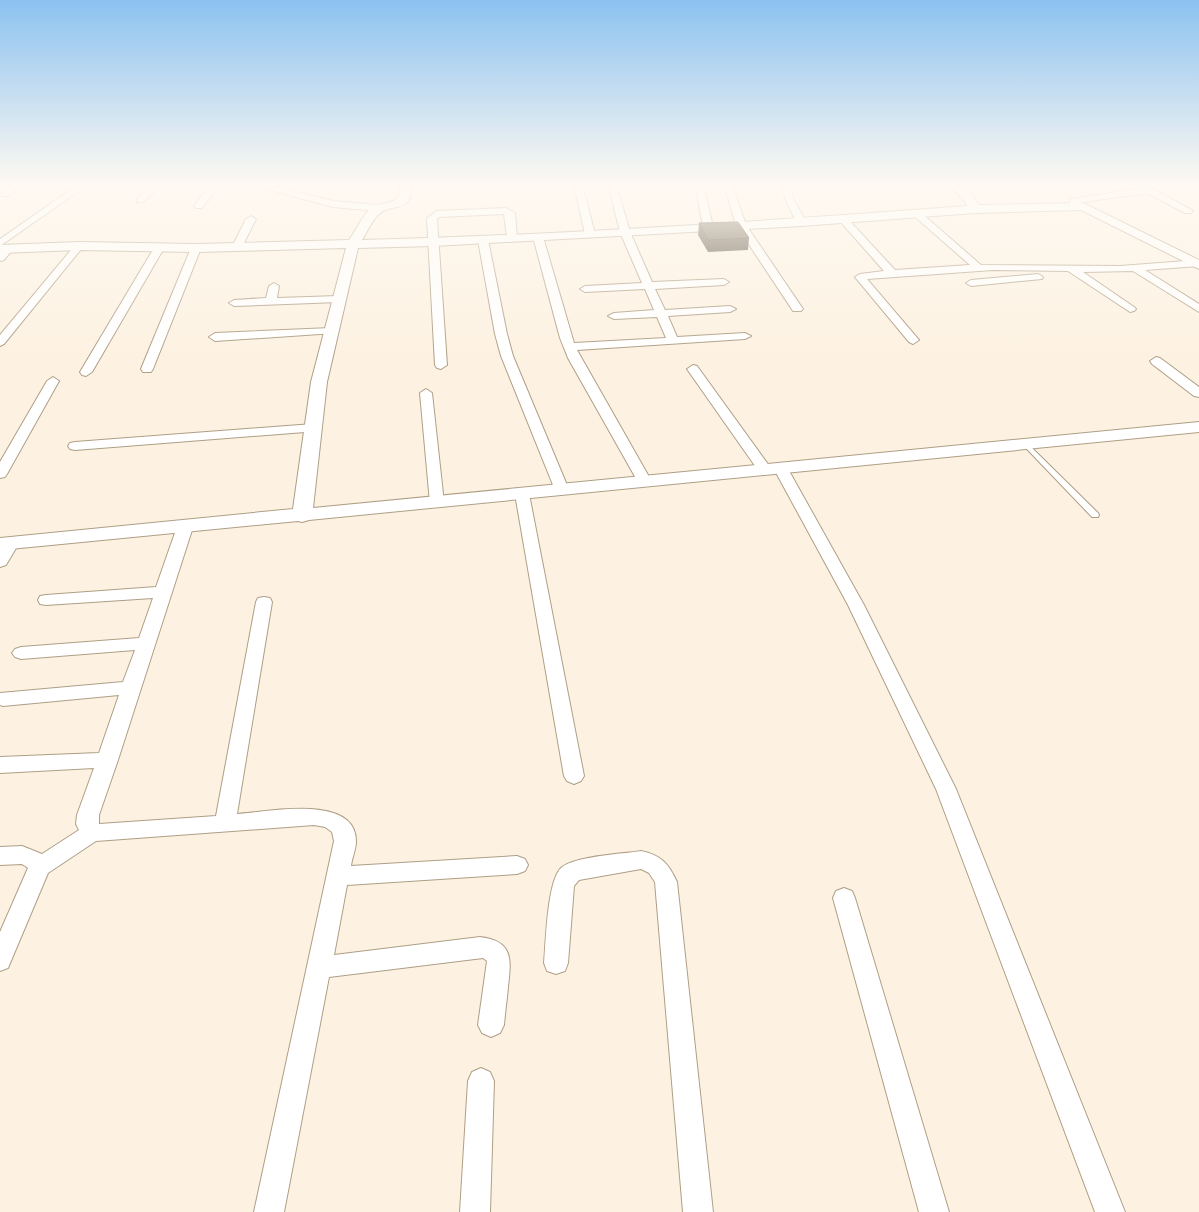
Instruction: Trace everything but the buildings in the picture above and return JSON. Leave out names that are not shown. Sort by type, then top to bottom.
[{"type":"street","points":[[2,250],[9,241]]},
{"type":"street","points":[[237,247],[240,241]]},
{"type":"street","points":[[302,516],[319,382],[353,244],[355,241]]},
{"type":"street","points":[[2,250],[79,246],[196,248],[469,241]]},
{"type":"street","points":[[483,241],[501,334],[507,356],[562,490]]},
{"type":"street","points":[[539,241],[570,347],[646,482]]},
{"type":"street","points":[[629,241],[673,341]]},
{"type":"street","points":[[751,241],[797,309]]},
{"type":"street","points":[[863,241],[892,273]]},
{"type":"street","points":[[948,241],[979,268]]},
{"type":"street","points":[[1151,241],[1197,264]]},
{"type":"street","points":[[434,242],[441,365]]},
{"type":"street","points":[[0,342],[79,246]]},
{"type":"street","points":[[86,372],[159,248]]},
{"type":"street","points":[[147,369],[196,248]]},
{"type":"street","points":[[971,283],[1075,271],[1197,264]]},
{"type":"street","points":[[913,340],[860,277],[892,273],[979,268],[1075,271],[1130,309]]},
{"type":"street","points":[[1135,268],[1199,309]]},
{"type":"street","points":[[585,289],[724,282]]},
{"type":"street","points":[[271,302],[274,286]]},
{"type":"street","points":[[234,303],[339,299]]},
{"type":"street","points":[[614,316],[730,309]]},
{"type":"street","points":[[215,337],[331,331]]},
{"type":"street","points":[[570,347],[745,336]]},
{"type":"street","points":[[1156,361],[1199,393]]},
{"type":"street","points":[[693,369],[773,470],[856,605],[946,789],[1110,1212]]},
{"type":"street","points":[[0,474],[53,381]]},
{"type":"street","points":[[426,393],[437,503]]},
{"type":"street","points":[[75,446],[312,428]]},
{"type":"street","points":[[0,562],[6,544],[1199,428]]},
{"type":"street","points":[[522,494],[574,776]]},
{"type":"street","points":[[92,832],[86,824],[88,815],[108,760],[185,527]]},
{"type":"street","points":[[46,600],[163,592]]},
{"type":"street","points":[[225,824],[264,602]]},
{"type":"street","points":[[21,653],[146,643]]},
{"type":"street","points":[[3,700],[131,688]]},
{"type":"street","points":[[0,765],[108,760]]},
{"type":"street","points":[[0,960],[39,867],[92,832],[101,833],[314,817],[331,820],[342,828],[346,841],[269,1212]]},
{"type":"street","points":[[0,856],[22,855],[33,858],[39,867]]},
{"type":"street","points":[[556,963],[563,886],[565,878],[571,872],[581,869],[641,860],[650,861],[657,866],[666,882],[698,1212]]},
{"type":"street","points":[[338,876],[517,865]]},
{"type":"street","points":[[844,898],[934,1212]]},
{"type":"street","points":[[319,968],[489,948],[496,953],[499,961],[491,1026]]},
{"type":"street","points":[[475,1212],[481,1081]]},
{"type":"lane","points":[[1026,445],[1095,515]]}]
